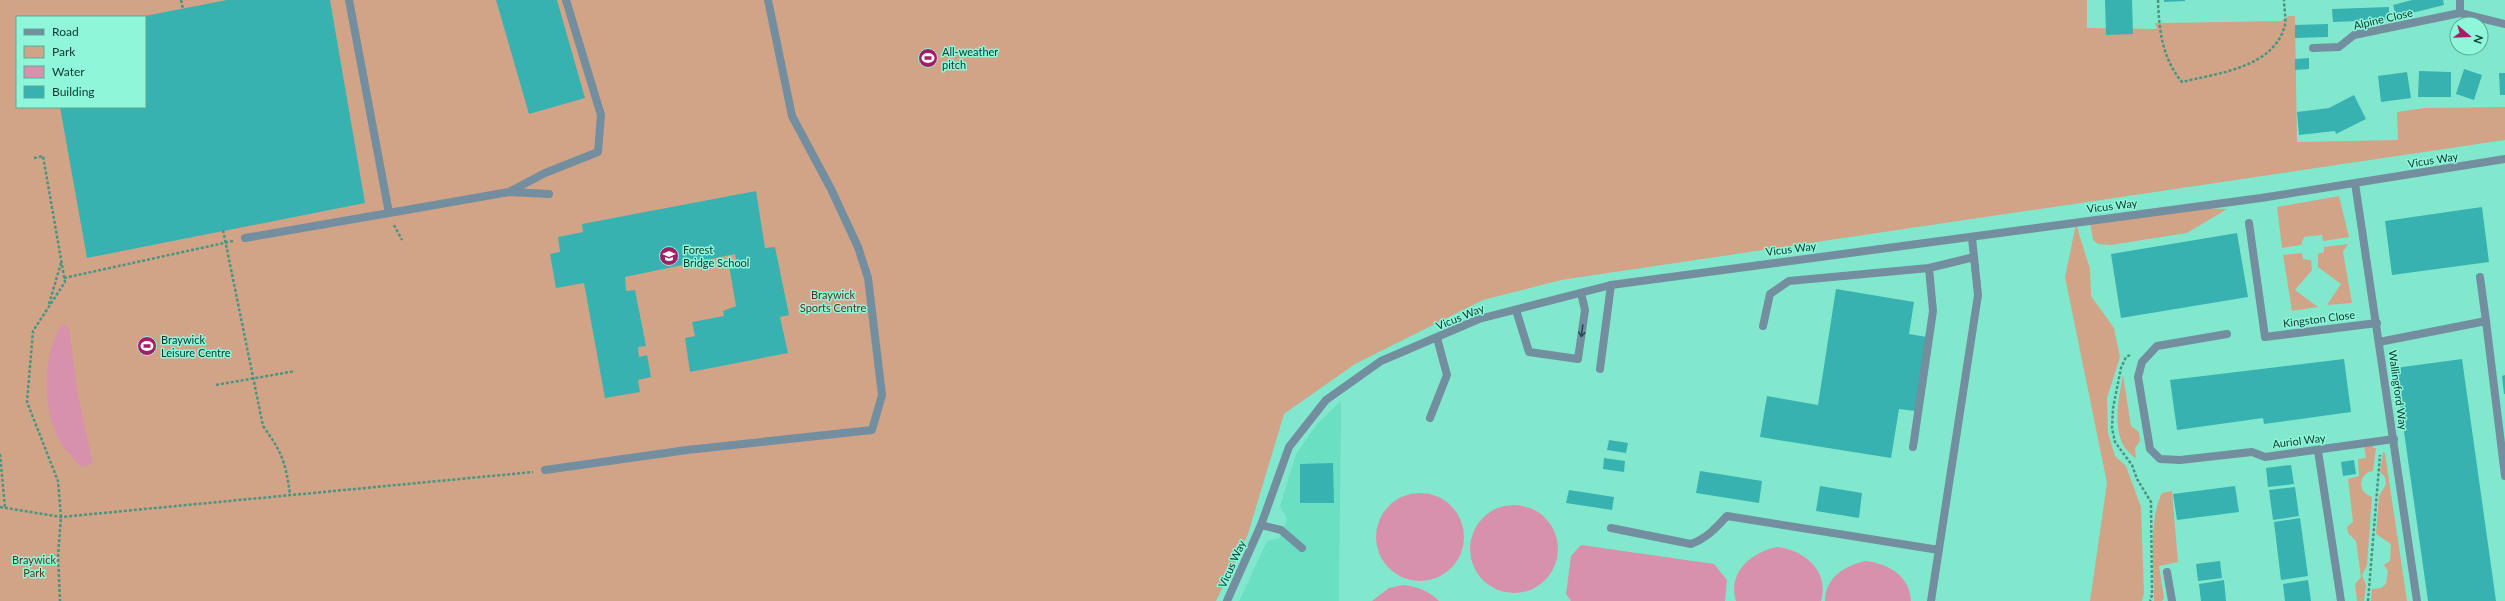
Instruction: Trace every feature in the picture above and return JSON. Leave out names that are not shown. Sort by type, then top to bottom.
[{"type":"street","points":[[348,0],[388,213]]},
{"type":"street","points":[[509,192],[545,173],[598,152],[601,115],[566,0]]},
{"type":"street","points":[[545,470],[686,450],[872,430],[882,395],[868,278],[858,247],[832,189],[792,116],[768,0]]},
{"type":"street","points":[[2460,0],[2460,13]]},
{"type":"street","name":"Alpine Close","points":[[2313,48],[2339,47],[2354,35],[2460,13],[2505,24]]},
{"type":"street","name":"Vicus Way","points":[[1227,601],[1261,525],[1289,447],[1326,400],[1381,361],[1479,319],[1611,285],[1972,238],[2032,227],[2261,198],[2505,160]]},
{"type":"street","name":"Wallingford Way","points":[[2355,183],[2417,601]]},
{"type":"street","points":[[245,238],[509,192],[549,194]]},
{"type":"street","name":"Kingston Close","points":[[2249,223],[2264,338],[2376,323]]},
{"type":"street","points":[[1931,601],[1978,295],[1972,238]]},
{"type":"street","points":[[1763,326],[1770,294],[1789,281],[1928,268],[1974,257]]},
{"type":"street","points":[[1913,447],[1933,311],[1928,268]]},
{"type":"street","points":[[2480,277],[2505,476]]},
{"type":"street","points":[[1600,369],[1611,285]]},
{"type":"street","points":[[1516,310],[1529,352],[1578,359],[1585,310],[1581,292]]},
{"type":"street","points":[[2379,342],[2486,321]]},
{"type":"street","points":[[2146,355],[2157,346],[2227,334]]},
{"type":"street","points":[[1430,418],[1448,375],[1437,338]]},
{"type":"street","name":"Auriol Way","points":[[2146,355],[2142,362],[2138,377],[2148,443],[2153,454],[2160,459],[2180,460],[2252,452],[2265,457],[2318,451],[2394,439]]},
{"type":"street","points":[[2318,451],[2341,601]]},
{"type":"street","points":[[1611,528],[1691,544],[1701,540],[1714,530],[1727,516],[1939,550]]},
{"type":"street","points":[[1261,525],[1281,530],[1302,548]]},
{"type":"street","points":[[2167,572],[2172,601]]},
{"type":"path","points":[[181,0],[183,9]]},
{"type":"path","points":[[2158,0],[2159,31],[2170,68],[2182,82],[2220,74],[2261,58],[2278,40],[2285,24],[2284,0]]},
{"type":"path","points":[[34,158],[43,156],[65,282],[33,331],[27,402],[58,481],[61,516],[58,556],[60,601]]},
{"type":"path","points":[[223,230],[262,426],[276,444],[286,464],[290,495]]},
{"type":"path","points":[[64,278],[245,238]]},
{"type":"path","points":[[48,308],[61,263]]},
{"type":"path","points":[[2146,355],[2135,353],[2126,357],[2121,368],[2113,408],[2112,428],[2115,442],[2132,465],[2137,479],[2151,502],[2152,595],[2150,601]]},
{"type":"path","points":[[216,385],[295,371]]},
{"type":"path","points":[[2368,601],[2381,441]]},
{"type":"path","points":[[0,454],[5,508]]},
{"type":"path","points":[[0,507],[61,516],[545,470]]},
{"type":"shaded area","points":[[1341,401],[1339,601],[1239,601],[1267,541],[1280,538],[1287,519],[1280,506],[1296,454],[1317,424]]},
{"type":"green space","name":"Braywick Sports Centre","points":[[0,0],[2087,0],[2087,28],[2157,29],[2155,23],[2281,21],[2289,16],[2295,16],[2297,142],[2398,140],[2397,112],[2424,108],[2505,107],[2505,140],[1561,280],[1483,300],[1355,364],[1284,414],[1248,534],[1216,601],[0,601]]},
{"type":"green space","points":[[2339,196],[2349,237],[2323,241],[2322,235],[2304,237],[2301,245],[2282,248],[2277,207]]},
{"type":"green space","points":[[2200,208],[2227,209],[2187,233],[2111,245],[2098,244],[2093,240],[2090,222]]},
{"type":"green space","points":[[2076,224],[2090,269],[2091,296],[2114,328],[2120,357],[2107,398],[2108,433],[2115,456],[2126,466],[2141,507],[2144,593],[2142,601],[2090,601],[2107,483],[2065,277]]},
{"type":"green space","points":[[2348,244],[2343,252],[2352,303],[2327,305],[2341,284],[2318,267],[2318,254],[2324,252],[2324,247]]},
{"type":"green space","points":[[2302,253],[2303,259],[2311,260],[2312,270],[2295,290],[2318,307],[2292,311],[2283,255]]},
{"type":"green space","points":[[2123,375],[2131,426],[2139,432],[2140,441],[2135,448],[2136,459],[2125,448],[2119,431],[2118,412]]},
{"type":"green space","points":[[2373,444],[2373,448],[2376,448],[2373,471],[2364,475],[2361,483],[2364,492],[2372,497],[2367,565],[2362,575],[2366,585],[2364,601],[2357,601],[2355,584],[2361,577],[2356,541],[2348,533],[2347,527],[2353,522],[2348,479],[2359,476],[2358,459],[2366,458],[2364,446]]},
{"type":"green space","points":[[2383,452],[2385,453],[2407,601],[2371,601],[2372,589],[2381,588],[2386,584],[2388,571],[2384,565],[2390,561],[2391,544],[2376,534],[2379,496],[2386,484],[2385,477],[2380,472]]},
{"type":"green space","points":[[2172,491],[2178,562],[2159,566],[2164,598],[2162,601],[2154,601],[2153,531],[2155,517],[2162,493]]},
{"type":"water","points":[[62,324],[69,328],[78,396],[93,464],[81,467],[61,444],[53,427],[49,413],[47,397],[48,365],[55,336]]},
{"type":"water","points":[[1420,493],[1437,497],[1451,506],[1460,520],[1464,537],[1460,554],[1451,568],[1437,577],[1420,581],[1403,577],[1389,568],[1380,554],[1376,537],[1380,520],[1389,506],[1403,497]]},
{"type":"water","points":[[1514,505],[1531,509],[1545,518],[1554,532],[1558,549],[1554,566],[1545,580],[1531,589],[1514,593],[1497,589],[1483,580],[1474,566],[1470,549],[1474,532],[1483,518],[1497,509]]},
{"type":"water","points":[[1581,545],[1714,564],[1727,580],[1725,601],[1571,601],[1566,594],[1571,556]]},
{"type":"water","points":[[1777,547],[1797,552],[1812,564],[1822,580],[1823,590],[1821,601],[1736,601],[1734,591],[1738,572],[1759,553]]},
{"type":"water","points":[[1866,561],[1883,565],[1897,573],[1907,585],[1910,592],[1911,601],[1825,601],[1829,585],[1838,574],[1844,569]]},
{"type":"water","points":[[1403,585],[1431,594],[1439,601],[1372,601],[1389,588]]},
{"type":"building","points":[[227,0],[330,0],[365,203],[87,258],[60,108],[146,108],[145,16]]},
{"type":"building","points":[[496,0],[557,0],[585,98],[529,114]]},
{"type":"building","points":[[2105,0],[2132,0],[2133,34],[2106,35]]},
{"type":"building","points":[[2164,0],[2185,0],[2185,1],[2164,2]]},
{"type":"building","points":[[2412,0],[2443,0],[2444,5],[2396,17],[2393,5]]},
{"type":"building","points":[[2389,7],[2389,20],[2333,22],[2332,9]]},
{"type":"building","points":[[2328,24],[2328,37],[2295,38],[2295,25]]},
{"type":"building","points":[[2309,58],[2309,69],[2295,70],[2295,59]]},
{"type":"building","points":[[2464,69],[2482,75],[2474,100],[2456,94]]},
{"type":"building","points":[[2419,71],[2451,72],[2451,97],[2418,97]]},
{"type":"building","points":[[2407,72],[2411,98],[2381,102],[2378,76]]},
{"type":"building","points":[[2499,73],[2505,73],[2505,95],[2500,95]]},
{"type":"building","points":[[2354,95],[2366,119],[2336,134],[2335,131],[2299,135],[2297,112],[2329,108]]},
{"type":"building","points":[[756,191],[765,248],[775,247],[789,315],[780,317],[788,353],[690,372],[685,338],[695,336],[692,322],[724,316],[723,311],[736,306],[729,265],[737,264],[735,254],[625,277],[626,291],[635,290],[646,346],[638,347],[639,357],[647,355],[651,377],[638,380],[640,392],[605,398],[584,283],[556,288],[550,254],[560,252],[558,237],[583,232],[582,224]]},
{"type":"building","points":[[2482,207],[2489,262],[2392,275],[2385,221]]},
{"type":"building","points":[[2237,233],[2248,297],[2121,318],[2111,254]]},
{"type":"building","points":[[1836,289],[1914,302],[1909,334],[1927,337],[1915,411],[1899,409],[1891,458],[1760,437],[1767,396],[1818,405]]},
{"type":"building","points":[[2344,359],[2351,412],[2264,424],[2263,418],[2177,430],[2170,380]]},
{"type":"building","points":[[2462,359],[2496,601],[2428,601],[2395,368]]},
{"type":"building","points":[[2505,375],[2505,394],[2504,394],[2502,376]]},
{"type":"building","points":[[1609,440],[1628,443],[1626,453],[1607,450]]},
{"type":"building","points":[[1604,458],[1625,461],[1624,472],[1603,469]]},
{"type":"building","points":[[2354,460],[2356,474],[2343,476],[2341,462]]},
{"type":"building","points":[[1333,463],[1334,503],[1300,503],[1300,464]]},
{"type":"building","points":[[2291,465],[2294,484],[2268,487],[2266,468]]},
{"type":"building","points":[[1700,471],[1762,481],[1759,503],[1696,493]]},
{"type":"building","points":[[1820,486],[1862,493],[1859,518],[1816,511]]},
{"type":"building","points":[[2235,486],[2239,512],[2177,520],[2173,494]]},
{"type":"building","points":[[2295,487],[2299,516],[2273,520],[2269,490]]},
{"type":"building","points":[[1569,490],[1614,497],[1612,510],[1566,503]]},
{"type":"building","points":[[2300,518],[2308,576],[2281,580],[2274,522]]},
{"type":"building","points":[[2220,561],[2222,578],[2198,581],[2196,564]]},
{"type":"building","points":[[2224,580],[2226,601],[2201,601],[2199,584]]},
{"type":"building","points":[[2308,580],[2311,601],[2285,601],[2283,584]]},
{"type":"place","name":"All-weather pitch","points":[[928,58]]},
{"type":"place","name":"Forest Bridge School","points":[[669,256]]},
{"type":"place","name":"Braywick Leisure Centre","points":[[147,346]]},
{"type":"park label","name":"Braywick Park","points":[[34,566]]}]
